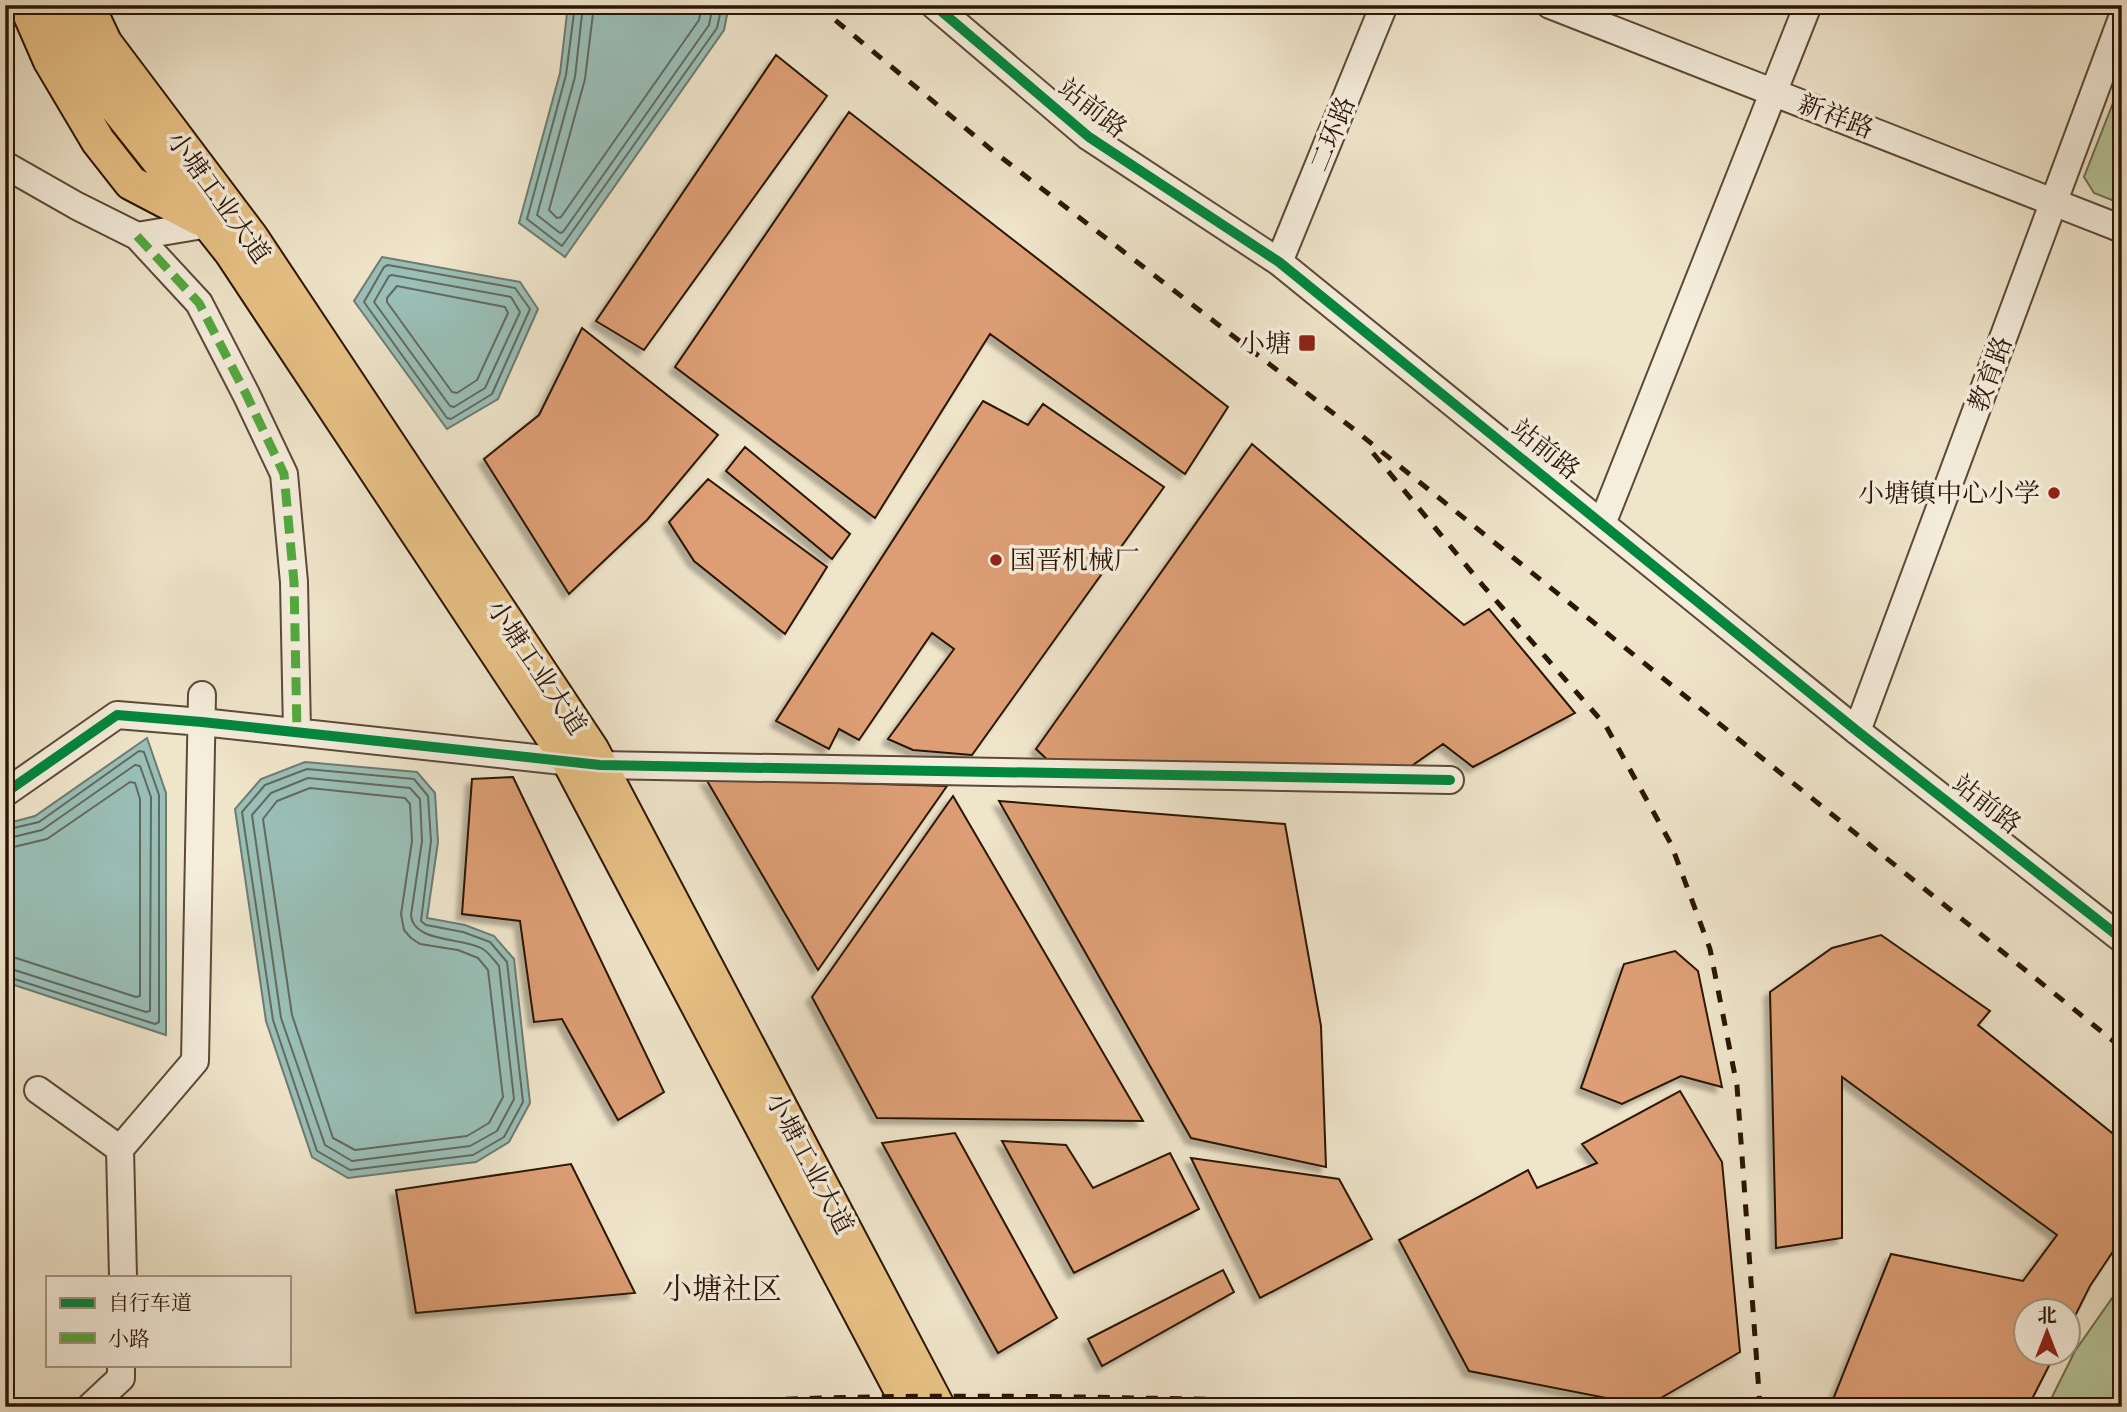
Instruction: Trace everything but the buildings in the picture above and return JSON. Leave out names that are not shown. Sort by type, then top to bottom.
[{"type":"main road","points":[[26,5],[50,60],[99,141],[131,183],[209,224]]},
{"type":"main road","name":"小塘工业大道","points":[[54,5],[74,54],[231,252],[585,764],[910,1407]]},
{"type":"main road","name":"小塘工业大道","points":[[87,5],[105,43],[259,248],[585,764],[938,1407]]},
{"type":"main road","points":[[109,5],[160,116]]},
{"type":"street","name":"站前路","points":[[934,5],[1088,137],[1279,262],[1857,731],[2122,939]]},
{"type":"street","name":"二环路","points":[[1279,262],[1384,5]]},
{"type":"street","name":"新祥路","points":[[1550,5],[2122,229]]},
{"type":"street","points":[[1602,524],[1808,5]]},
{"type":"street","name":"教育路","points":[[1857,731],[2122,18]]},
{"type":"street","points":[[5,165],[137,236],[199,303],[246,394],[284,474],[294,582],[297,732]]},
{"type":"street","points":[[137,236],[209,224]]},
{"type":"street","points":[[122,1276],[120,1149],[195,1061],[202,695]]},
{"type":"street","points":[[5,793],[117,715],[585,764],[1450,780]]},
{"type":"street","points":[[38,1090],[120,1149]]},
{"type":"street","points":[[90,1407],[121,1378],[121,1366]]},
{"type":"green space","points":[[2122,80],[2122,204],[2094,193],[2084,177]]},
{"type":"green space","points":[[2122,1284],[2122,1407],[2047,1407],[2068,1366],[2082,1366],[2082,1341]]},
{"type":"water","points":[[568,5],[729,5],[724,30],[565,257],[519,223],[560,73]]},
{"type":"water","points":[[382,257],[520,282],[538,309],[498,399],[447,429],[354,301]]},
{"type":"water","points":[[147,738],[166,793],[166,1035],[5,982],[5,824],[35,816]]},
{"type":"water","points":[[305,762],[417,772],[435,793],[438,842],[427,918],[465,925],[494,936],[514,959],[530,1103],[509,1142],[476,1162],[348,1178],[312,1157],[266,1021],[235,809],[261,779]]},
{"type":"railway","points":[[817,5],[993,151],[1351,427],[2122,1048]]},
{"type":"railway","points":[[1373,453],[1485,588],[1606,726],[1671,844],[1710,949],[1737,1086],[1760,1407]]},
{"type":"railway","points":[[642,1407],[807,1398],[971,1396],[1224,1400],[1367,1407]]},
{"type":"marked path","points":[[137,236],[199,303],[284,474],[294,582],[297,732]]},
{"type":"cycle path","points":[[934,5],[1089,137],[1279,262],[1857,731],[2122,939]]},
{"type":"cycle path","points":[[5,793],[117,715],[600,765],[1450,780]]},
{"type":"place","name":"小塘","points":[[1307,343]]},
{"type":"place","name":"小塘镇中心小学","points":[[2054,493]]},
{"type":"place","name":"国晋机械厂","points":[[996,560]]},
{"type":"district","name":"小塘社区","points":[[722,1289]]}]
